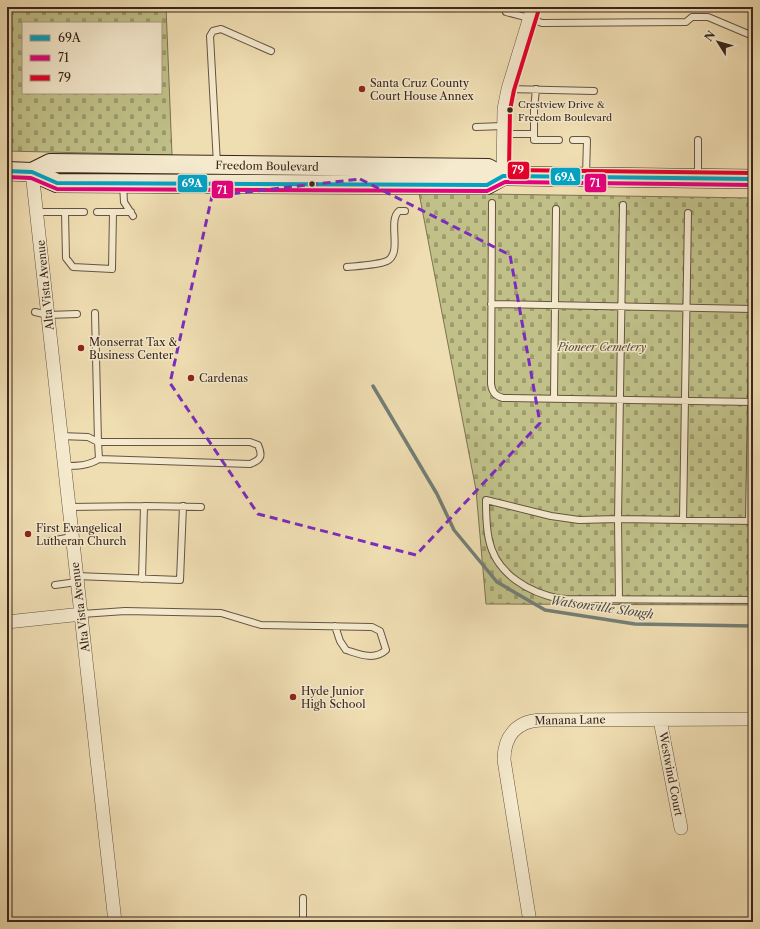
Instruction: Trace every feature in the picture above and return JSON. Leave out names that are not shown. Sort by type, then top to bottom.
[{"type":"main road","name":"Freedom Boulevard","points":[[32,172],[50,163],[488,168],[503,176],[753,179]]},
{"type":"main road","name":"Freedom Boulevard","points":[[7,171],[32,172],[57,183],[123,184],[488,185],[503,176]]},
{"type":"street","points":[[503,176],[504,109],[508,88],[531,12]]},
{"type":"street","name":"Alta Vista Avenue","points":[[32,172],[60,436],[76,579],[82,614],[115,922]]},
{"type":"street","points":[[7,622],[82,614]]},
{"type":"street","name":"Manana Lane","points":[[530,922],[505,771],[504,751],[510,736],[521,724],[530,720],[753,720]]},
{"type":"street","name":"Westwind Court","points":[[660,720],[681,828]]},
{"type":"lane","points":[[506,12],[531,12],[542,23],[686,22],[692,17],[708,17],[753,36]]},
{"type":"lane","points":[[217,165],[210,36],[213,31],[221,30],[271,51]]},
{"type":"lane","points":[[508,88],[594,91]]},
{"type":"lane","points":[[536,89],[534,108],[534,140],[559,140]]},
{"type":"lane","points":[[476,127],[534,134]]},
{"type":"lane","points":[[573,140],[587,140],[586,177]]},
{"type":"lane","points":[[698,140],[698,178]]},
{"type":"lane","points":[[97,212],[132,214],[124,202],[123,184]]},
{"type":"lane","points":[[492,203],[491,384],[494,393],[503,398],[752,402]]},
{"type":"lane","points":[[619,599],[619,399],[623,205]]},
{"type":"lane","points":[[554,398],[556,209]]},
{"type":"lane","points":[[347,267],[386,261],[392,258],[394,252],[395,216],[399,211],[406,211]]},
{"type":"lane","points":[[37,212],[84,212]]},
{"type":"lane","points":[[65,212],[66,258],[73,267],[112,269],[112,212]]},
{"type":"lane","points":[[683,520],[688,213]]},
{"type":"lane","points":[[753,291],[751,521],[564,519],[486,500],[486,525],[492,550],[501,566],[518,582],[549,597],[562,599],[753,600]]},
{"type":"lane","points":[[491,304],[753,309]]},
{"type":"lane","points":[[35,312],[48,315],[77,314]]},
{"type":"lane","points":[[95,313],[99,460]]},
{"type":"lane","points":[[60,436],[88,437],[98,442],[250,442],[258,445],[261,451],[261,456],[257,461],[250,464],[99,460],[92,464],[83,466],[64,466]]},
{"type":"lane","points":[[142,579],[144,506]]},
{"type":"lane","points":[[55,584],[76,579],[180,580],[183,506]]},
{"type":"lane","points":[[69,507],[202,507]]},
{"type":"lane","points":[[50,541],[72,537]]},
{"type":"lane","points":[[82,614],[125,611],[222,613],[261,625],[335,626],[372,627],[380,631],[386,650],[381,655],[372,657],[346,650],[340,641],[335,626]]},
{"type":"lane","points":[[303,898],[303,922]]},
{"type":"highlighted area","points":[[360,179],[510,255],[540,423],[416,555],[258,514],[170,383],[212,196]]},
{"type":"green space","points":[[7,7],[166,7],[172,155],[7,151]]},
{"type":"green space","name":"Pioneer Cemetery","points":[[419,193],[753,198],[753,605],[486,604],[476,490]]},
{"type":"waterway","name":"Watsonville Slough","points":[[373,386],[437,494],[454,530],[497,582],[545,610],[635,624],[753,626]]},
{"type":"transit line","name":"79","points":[[539,9],[514,90],[510,110],[509,170],[753,173]]},
{"type":"transit line","name":"69A","points":[[7,171],[32,172],[57,183],[487,185],[503,176],[753,179]]},
{"type":"transit line","name":"71","points":[[7,177],[31,178],[57,189],[487,191],[505,182],[753,185]]},
{"type":"place","name":"Santa Cruz County Court House Annex","points":[[362,89]]},
{"type":"place","name":"Crestview Drive & Freedom Boulevard","points":[[510,110]]},
{"type":"place","name":"Monserrat Tax & Business Center","points":[[81,348]]},
{"type":"place","name":"Cardenas","points":[[191,378]]},
{"type":"place","name":"First Evangelical Lutheran Church","points":[[28,534]]},
{"type":"place","name":"Hyde Junior High School","points":[[293,697]]}]
